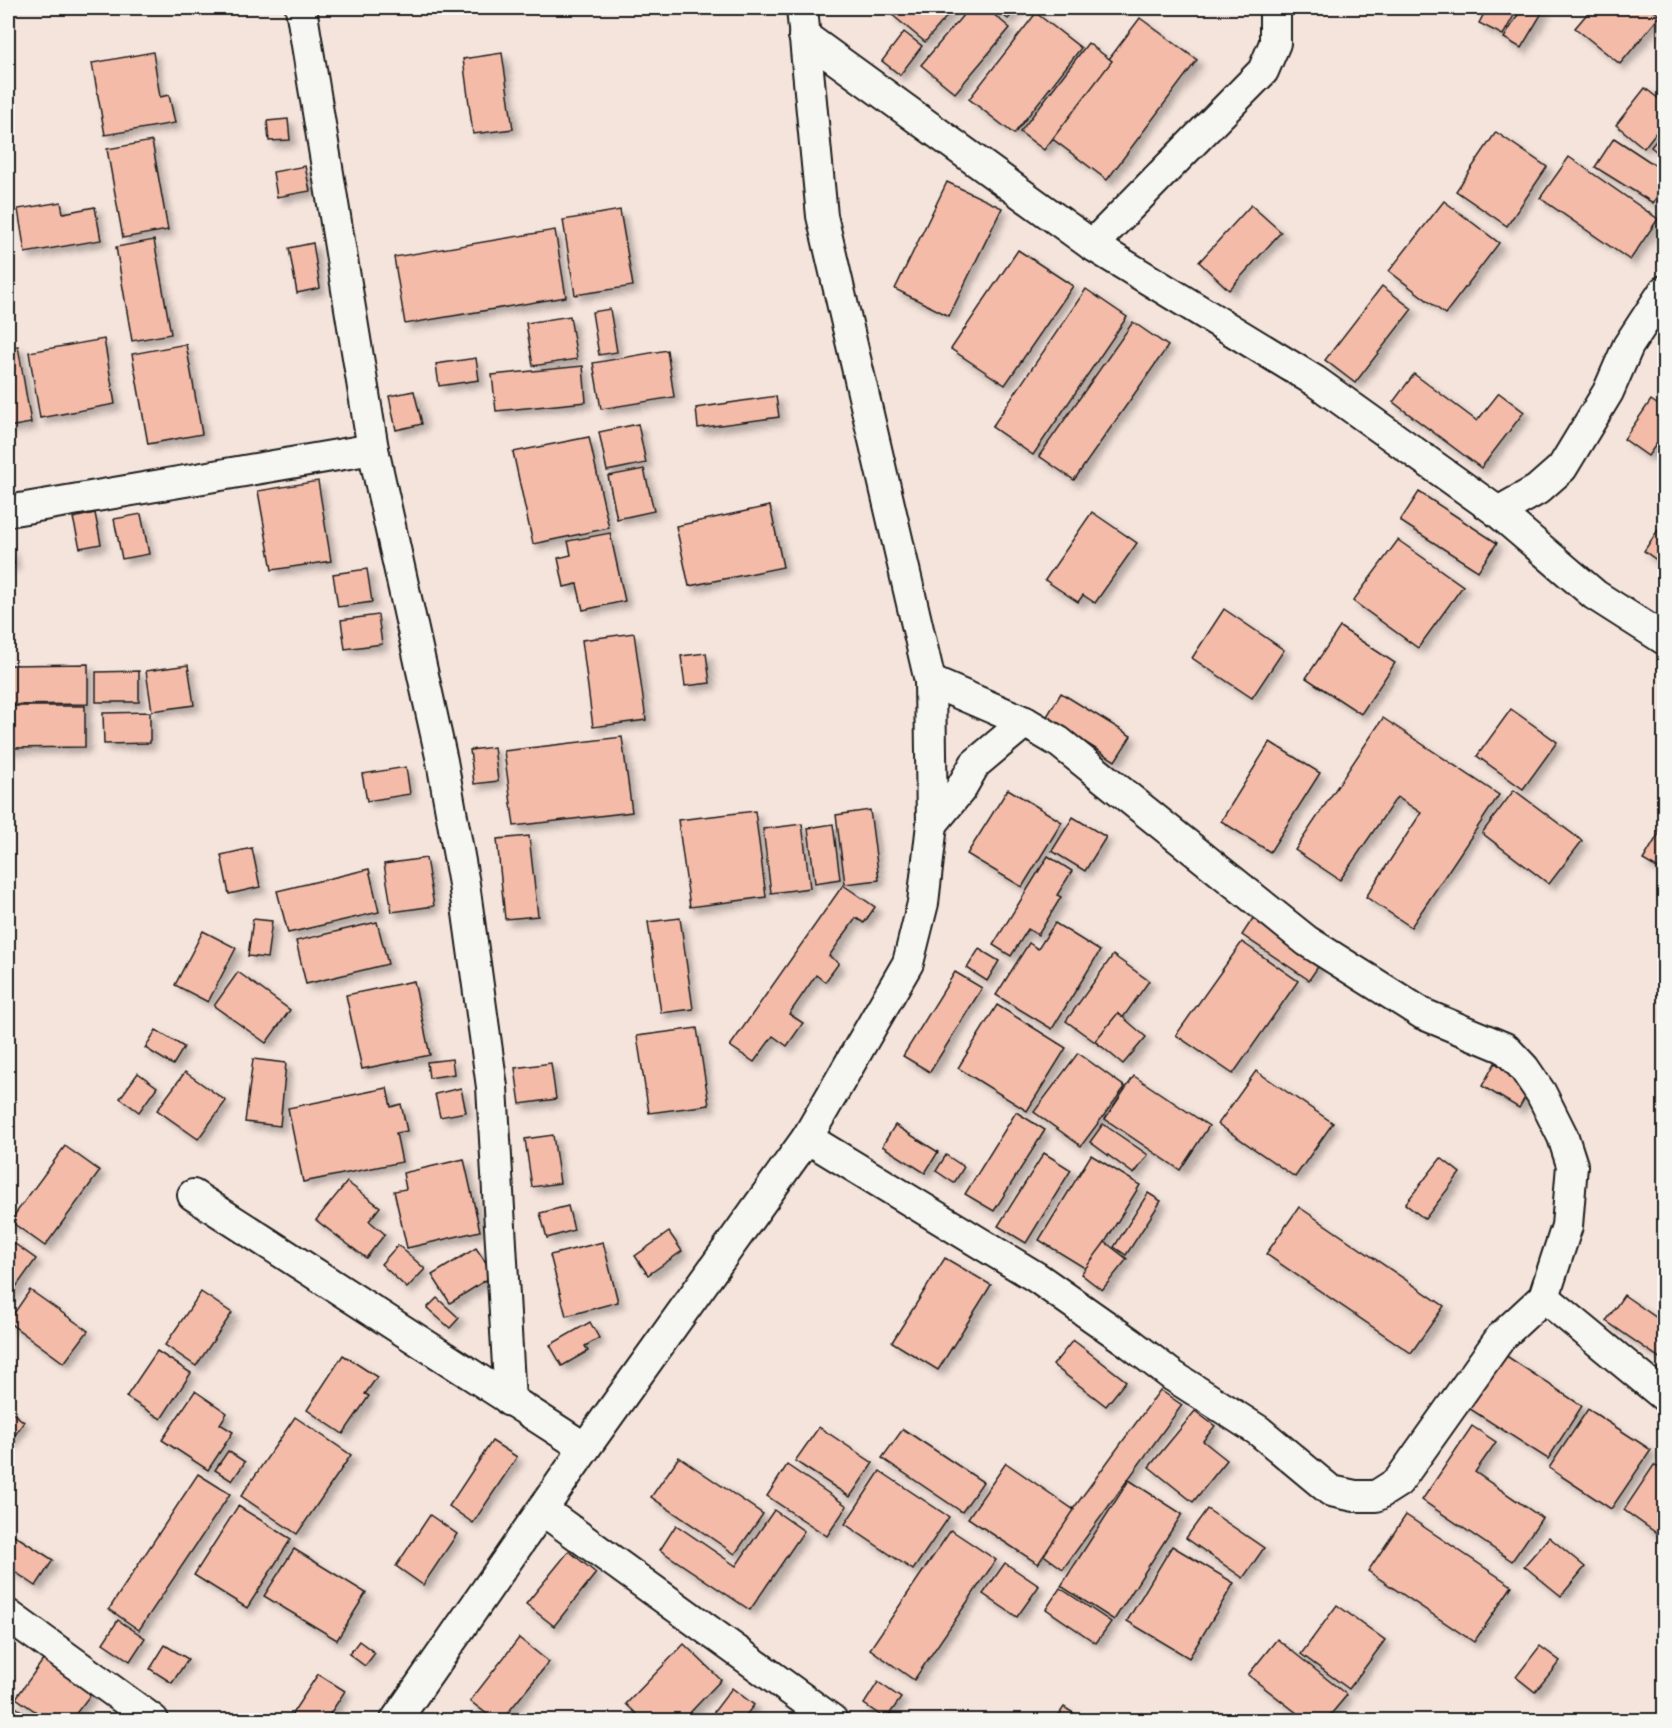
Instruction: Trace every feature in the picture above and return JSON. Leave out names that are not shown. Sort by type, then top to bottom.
[{"type":"street","points":[[301,8],[373,449],[442,761],[465,896],[492,1087],[510,1401]]},
{"type":"street","points":[[1092,245],[1263,70],[1275,43],[1275,8]]},
{"type":"street","points":[[803,22],[1092,245],[1315,381],[1498,512],[1595,595],[1665,639]]},
{"type":"street","points":[[396,1720],[544,1511],[585,1448],[807,1138],[908,963],[922,903],[932,824],[930,681],[822,216],[803,22]]},
{"type":"street","points":[[1498,512],[1537,490],[1562,468],[1608,392],[1628,346],[1665,291]]},
{"type":"street","points":[[8,511],[373,449]]},
{"type":"street","points":[[807,1138],[1036,1277],[1131,1342],[1173,1376],[1259,1431],[1331,1491],[1355,1496],[1376,1496],[1398,1482],[1501,1337],[1544,1297],[1567,1226],[1572,1165],[1563,1137],[1524,1068],[1505,1048],[1423,1014],[1307,941],[1059,742],[1025,722],[930,681]]},
{"type":"street","points":[[932,824],[960,790],[975,764],[1025,722]]},
{"type":"street","points":[[193,1195],[585,1448]]},
{"type":"street","points":[[1544,1297],[1665,1396]]},
{"type":"street","points":[[544,1511],[832,1720]]},
{"type":"street","points":[[8,1615],[153,1720]]},
{"type":"building","points":[[897,8],[954,8],[925,42],[891,14]]},
{"type":"building","points":[[969,8],[986,8],[1010,28],[955,93],[921,65]]},
{"type":"building","points":[[994,8],[1018,8],[1008,19]]},
{"type":"building","points":[[1487,8],[1518,8],[1503,35],[1479,23]]},
{"type":"building","points":[[1522,8],[1545,8],[1521,48],[1504,38]]},
{"type":"building","points":[[1592,8],[1651,8],[1660,16],[1620,64],[1575,28]]},
{"type":"building","points":[[1036,13],[1081,48],[1014,134],[969,99]]},
{"type":"building","points":[[1140,18],[1197,60],[1107,180],[1050,137]]},
{"type":"building","points":[[904,32],[922,46],[900,75],[882,61]]},
{"type":"building","points":[[1088,43],[1112,61],[1044,150],[1020,132]]},
{"type":"building","points":[[153,52],[160,97],[169,95],[175,123],[105,135],[92,63]]},
{"type":"building","points":[[502,53],[513,129],[473,134],[463,59]]},
{"type":"building","points":[[1645,88],[1664,103],[1664,122],[1644,148],[1616,125]]},
{"type":"building","points":[[288,119],[290,140],[269,141],[267,121]]},
{"type":"building","points":[[1664,131],[1664,158],[1651,147]]},
{"type":"building","points":[[1496,132],[1547,167],[1507,226],[1456,191]]},
{"type":"building","points":[[1614,138],[1664,171],[1664,185],[1653,203],[1595,167]]},
{"type":"building","points":[[152,141],[168,230],[123,238],[107,149]]},
{"type":"building","points":[[1569,157],[1658,219],[1630,260],[1540,198]]},
{"type":"building","points":[[305,166],[310,191],[277,197],[273,172]]},
{"type":"building","points":[[947,182],[1002,208],[949,316],[895,289]]},
{"type":"building","points":[[1444,201],[1499,243],[1445,314],[1389,271]]},
{"type":"building","points":[[61,202],[63,213],[95,207],[101,240],[25,253],[18,209]]},
{"type":"building","points":[[1251,205],[1281,232],[1229,290],[1199,262]]},
{"type":"building","points":[[620,210],[633,286],[575,295],[563,220]]},
{"type":"building","points":[[555,230],[566,297],[405,324],[394,257]]},
{"type":"building","points":[[154,240],[171,334],[132,341],[116,247]]},
{"type":"building","points":[[313,243],[320,288],[297,293],[289,248]]},
{"type":"building","points":[[1018,250],[1073,286],[1005,385],[951,349]]},
{"type":"building","points":[[1382,286],[1412,309],[1355,383],[1325,360]]},
{"type":"building","points":[[1086,289],[1127,317],[1033,455],[992,427]]},
{"type":"building","points":[[610,309],[617,352],[599,355],[592,312]]},
{"type":"building","points":[[570,316],[577,359],[533,366],[526,323]]},
{"type":"building","points":[[1133,322],[1168,346],[1074,480],[1039,456]]},
{"type":"building","points":[[104,339],[115,404],[40,418],[29,352]]},
{"type":"building","points":[[186,344],[202,434],[148,444],[132,354]]},
{"type":"building","points":[[18,346],[31,423],[8,427],[8,347]]},
{"type":"building","points":[[667,350],[674,397],[601,409],[593,363]]},
{"type":"building","points":[[476,358],[479,380],[439,386],[436,364]]},
{"type":"building","points":[[583,366],[586,402],[496,411],[492,375]]},
{"type":"building","points":[[1414,374],[1477,421],[1499,393],[1524,412],[1481,468],[1393,402]]},
{"type":"building","points":[[414,391],[422,424],[396,430],[389,396]]},
{"type":"building","points":[[776,396],[779,417],[698,428],[696,408]]},
{"type":"building","points":[[1651,400],[1664,409],[1664,433],[1648,456],[1624,439]]},
{"type":"building","points":[[638,424],[646,463],[607,471],[599,432]]},
{"type":"building","points":[[589,437],[609,528],[533,544],[513,452]]},
{"type":"building","points":[[644,469],[654,511],[617,519],[608,476]]},
{"type":"building","points":[[318,481],[331,561],[272,570],[258,491]]},
{"type":"building","points":[[1419,492],[1497,543],[1478,571],[1400,521]]},
{"type":"building","points":[[770,506],[783,567],[689,586],[676,526]]},
{"type":"building","points":[[1092,512],[1137,543],[1095,603],[1083,595],[1078,602],[1045,580]]},
{"type":"building","points":[[95,513],[101,544],[80,548],[73,518]]},
{"type":"building","points":[[141,514],[149,554],[122,559],[114,519]]},
{"type":"building","points":[[1664,521],[1664,565],[1644,551]]},
{"type":"building","points":[[610,533],[625,601],[583,610],[577,584],[564,587],[558,558],[571,555],[568,541]]},
{"type":"building","points":[[1398,540],[1463,586],[1418,648],[1353,601]]},
{"type":"building","points":[[8,549],[11,549],[14,564],[8,565]]},
{"type":"building","points":[[367,569],[372,602],[338,607],[333,574]]},
{"type":"building","points":[[1224,609],[1284,650],[1252,698],[1192,658]]},
{"type":"building","points":[[378,615],[382,644],[345,649],[341,620]]},
{"type":"building","points":[[1340,627],[1395,663],[1361,714],[1306,678]]},
{"type":"building","points":[[634,633],[646,720],[593,727],[582,640]]},
{"type":"building","points":[[706,653],[710,683],[685,686],[681,656]]},
{"type":"building","points":[[88,664],[88,704],[8,705],[8,665]]},
{"type":"building","points":[[188,665],[194,705],[152,711],[146,671]]},
{"type":"building","points":[[139,671],[139,702],[96,702],[96,672]]},
{"type":"building","points":[[1061,693],[1131,736],[1115,761],[1046,718]]},
{"type":"building","points":[[8,706],[85,706],[85,747],[8,748]]},
{"type":"building","points":[[1511,709],[1557,742],[1523,789],[1477,756]]},
{"type":"building","points":[[150,712],[150,743],[104,744],[103,713]]},
{"type":"building","points":[[1383,718],[1499,795],[1411,927],[1366,897],[1421,813],[1397,797],[1340,880],[1295,850]]},
{"type":"building","points":[[622,737],[632,812],[514,826],[504,751]]},
{"type":"building","points":[[1270,742],[1320,773],[1270,852],[1221,821]]},
{"type":"building","points":[[494,747],[498,781],[474,784],[470,750]]},
{"type":"building","points":[[406,767],[410,794],[367,801],[362,774]]},
{"type":"building","points":[[1008,789],[1062,822],[1022,887],[967,854]]},
{"type":"building","points":[[1514,790],[1582,841],[1549,884],[1482,833]]},
{"type":"building","points":[[870,810],[879,880],[845,884],[836,815]]},
{"type":"building","points":[[755,811],[766,897],[690,907],[678,820]]},
{"type":"building","points":[[1073,817],[1106,837],[1085,871],[1052,851]]},
{"type":"building","points":[[802,824],[810,888],[771,893],[763,829]]},
{"type":"building","points":[[833,824],[840,879],[815,883],[808,828]]},
{"type":"building","points":[[1664,825],[1664,872],[1643,860]]},
{"type":"building","points":[[529,836],[538,916],[505,919],[497,839]]},
{"type":"building","points":[[252,848],[260,887],[229,894],[221,855]]},
{"type":"building","points":[[1048,856],[1072,871],[1057,895],[1061,897],[1038,935],[1028,929],[1011,956],[993,945]]},
{"type":"building","points":[[426,858],[434,906],[392,912],[384,864]]},
{"type":"building","points":[[369,869],[379,912],[288,933],[277,891]]},
{"type":"building","points":[[843,885],[875,907],[864,923],[856,918],[829,956],[839,963],[825,982],[816,975],[789,1014],[803,1023],[787,1046],[773,1036],[754,1062],[730,1046]]},
{"type":"building","points":[[1257,912],[1324,958],[1309,980],[1242,935]]},
{"type":"building","points":[[680,918],[693,1009],[661,1013],[648,922]]},
{"type":"building","points":[[253,919],[272,921],[267,958],[248,956]]},
{"type":"building","points":[[377,922],[388,964],[306,984],[296,941]]},
{"type":"building","points":[[1055,923],[1100,951],[1052,1029],[996,995],[1029,943],[1038,949]]},
{"type":"building","points":[[203,931],[236,948],[208,1002],[175,985]]},
{"type":"building","points":[[1242,942],[1298,981],[1233,1074],[1176,1035]]},
{"type":"building","points":[[979,949],[999,961],[987,981],[967,968]]},
{"type":"building","points":[[1113,955],[1149,981],[1102,1047],[1066,1021]]},
{"type":"building","points":[[238,972],[290,1010],[266,1043],[214,1006]]},
{"type":"building","points":[[955,972],[982,988],[930,1072],[903,1056]]},
{"type":"building","points":[[414,981],[430,1055],[362,1069],[346,995]]},
{"type":"building","points":[[997,1005],[1066,1048],[1027,1111],[958,1068]]},
{"type":"building","points":[[1118,1013],[1146,1037],[1123,1064],[1095,1041]]},
{"type":"building","points":[[697,1028],[709,1105],[649,1113],[637,1036]]},
{"type":"building","points":[[156,1030],[184,1047],[173,1065],[145,1048]]},
{"type":"building","points":[[1078,1053],[1125,1087],[1081,1146],[1034,1112]]},
{"type":"building","points":[[253,1059],[286,1063],[280,1126],[245,1122]]},
{"type":"building","points":[[452,1059],[454,1074],[429,1078],[427,1062]]},
{"type":"building","points":[[551,1063],[556,1099],[520,1104],[515,1068]]},
{"type":"building","points":[[1495,1063],[1532,1085],[1519,1108],[1482,1086]]},
{"type":"building","points":[[1256,1071],[1333,1123],[1295,1177],[1218,1124]]},
{"type":"building","points":[[185,1072],[226,1101],[198,1139],[157,1110]]},
{"type":"building","points":[[138,1073],[157,1087],[139,1112],[120,1098]]},
{"type":"building","points":[[1134,1076],[1209,1126],[1180,1170],[1105,1119]]},
{"type":"building","points":[[387,1088],[391,1107],[401,1104],[407,1131],[396,1133],[402,1162],[303,1182],[288,1108]]},
{"type":"building","points":[[461,1088],[466,1112],[440,1117],[435,1094]]},
{"type":"building","points":[[1016,1112],[1045,1130],[994,1211],[965,1194]]},
{"type":"building","points":[[1103,1124],[1148,1155],[1134,1174],[1090,1142]]},
{"type":"building","points":[[895,1125],[938,1152],[925,1173],[882,1146]]},
{"type":"building","points":[[553,1135],[560,1183],[532,1187],[525,1139]]},
{"type":"building","points":[[65,1146],[100,1171],[45,1246],[10,1221]]},
{"type":"building","points":[[1044,1153],[1071,1170],[1026,1243],[998,1226]]},
{"type":"building","points":[[946,1155],[964,1167],[954,1183],[936,1171]]},
{"type":"building","points":[[1091,1155],[1140,1185],[1088,1270],[1039,1240]]},
{"type":"building","points":[[1441,1158],[1460,1173],[1425,1219],[1405,1204]]},
{"type":"building","points":[[464,1159],[480,1231],[407,1248],[394,1191],[406,1189],[403,1173]]},
{"type":"building","points":[[347,1182],[380,1207],[369,1221],[385,1234],[366,1258],[316,1220]]},
{"type":"building","points":[[1148,1193],[1161,1201],[1126,1255],[1114,1247]]},
{"type":"building","points":[[568,1206],[574,1230],[547,1238],[540,1213]]},
{"type":"building","points":[[1299,1207],[1444,1306],[1411,1353],[1266,1254]]},
{"type":"building","points":[[669,1232],[682,1251],[648,1275],[635,1256]]},
{"type":"building","points":[[8,1239],[36,1259],[8,1298]]},
{"type":"building","points":[[603,1242],[618,1302],[566,1316],[550,1255]]},
{"type":"building","points":[[1105,1242],[1127,1259],[1102,1290],[1081,1274]]},
{"type":"building","points":[[398,1245],[425,1269],[407,1288],[381,1264]]},
{"type":"building","points":[[476,1248],[494,1275],[450,1303],[432,1275]]},
{"type":"building","points":[[945,1258],[991,1285],[938,1370],[892,1342]]},
{"type":"building","points":[[30,1290],[88,1331],[64,1363],[8,1322]]},
{"type":"building","points":[[201,1292],[232,1313],[196,1366],[165,1345]]},
{"type":"building","points":[[1624,1295],[1664,1323],[1664,1361],[1606,1321]]},
{"type":"building","points":[[437,1298],[459,1318],[450,1328],[427,1308]]},
{"type":"building","points":[[590,1322],[599,1338],[585,1346],[588,1351],[562,1366],[550,1345]]},
{"type":"building","points":[[1073,1340],[1126,1381],[1106,1406],[1053,1365]]},
{"type":"building","points":[[157,1351],[191,1373],[161,1419],[126,1397]]},
{"type":"building","points":[[1499,1351],[1582,1406],[1548,1459],[1464,1405]]},
{"type":"building","points":[[343,1355],[377,1377],[365,1394],[369,1396],[343,1434],[307,1410]]},
{"type":"building","points":[[1160,1390],[1182,1405],[1063,1569],[1041,1553]]},
{"type":"building","points":[[195,1391],[227,1413],[220,1424],[233,1432],[208,1470],[162,1440]]},
{"type":"building","points":[[8,1409],[24,1422],[8,1445]]},
{"type":"building","points":[[1588,1409],[1651,1450],[1611,1509],[1549,1468]]},
{"type":"building","points":[[1195,1411],[1215,1426],[1203,1441],[1227,1460],[1193,1502],[1149,1467]]},
{"type":"building","points":[[295,1417],[351,1455],[297,1534],[241,1496]]},
{"type":"building","points":[[1472,1426],[1496,1442],[1475,1472],[1542,1518],[1512,1561],[1422,1500]]},
{"type":"building","points":[[819,1427],[873,1463],[850,1497],[795,1461]]},
{"type":"building","points":[[903,1429],[983,1482],[962,1512],[882,1458]]},
{"type":"building","points":[[492,1441],[517,1457],[473,1523],[449,1506]]},
{"type":"building","points":[[228,1451],[245,1462],[232,1481],[215,1470]]},
{"type":"building","points":[[679,1457],[763,1514],[735,1554],[651,1497]]},
{"type":"building","points":[[1006,1463],[1074,1510],[1038,1564],[968,1518]]},
{"type":"building","points":[[787,1465],[847,1506],[827,1536],[767,1496]]},
{"type":"building","points":[[1654,1465],[1664,1472],[1664,1533],[1662,1537],[1624,1510]]},
{"type":"building","points":[[880,1471],[949,1517],[913,1570],[845,1524]]},
{"type":"building","points":[[198,1474],[230,1494],[139,1630],[109,1609]]},
{"type":"building","points":[[1129,1480],[1182,1514],[1114,1620],[1061,1586]]},
{"type":"building","points":[[238,1506],[291,1539],[247,1608],[194,1575]]},
{"type":"building","points":[[1207,1509],[1264,1548],[1243,1578],[1186,1538]]},
{"type":"building","points":[[774,1510],[804,1531],[750,1610],[660,1550],[676,1525],[736,1566]]},
{"type":"building","points":[[430,1515],[457,1534],[423,1585],[396,1566]]},
{"type":"building","points":[[1406,1515],[1512,1586],[1474,1642],[1368,1571]]},
{"type":"building","points":[[951,1530],[996,1560],[914,1680],[870,1649]]},
{"type":"building","points":[[8,1531],[53,1560],[36,1586],[8,1567]]},
{"type":"building","points":[[1549,1537],[1585,1567],[1561,1596],[1524,1566]]},
{"type":"building","points":[[1172,1546],[1234,1583],[1189,1658],[1127,1621]]},
{"type":"building","points":[[294,1549],[366,1593],[337,1640],[264,1596]]},
{"type":"building","points":[[569,1551],[596,1573],[554,1626],[526,1604]]},
{"type":"building","points":[[1005,1563],[1039,1586],[1017,1617],[983,1594]]},
{"type":"building","points":[[1060,1588],[1111,1622],[1096,1643],[1046,1609]]},
{"type":"building","points":[[1337,1605],[1385,1640],[1349,1689],[1301,1654]]},
{"type":"building","points":[[118,1620],[145,1638],[130,1661],[103,1643]]},
{"type":"building","points":[[519,1638],[549,1662],[502,1720],[495,1720],[470,1701]]},
{"type":"building","points":[[1277,1639],[1347,1695],[1326,1720],[1306,1720],[1248,1675]]},
{"type":"building","points":[[359,1641],[375,1653],[365,1666],[349,1654]]},
{"type":"building","points":[[684,1644],[721,1680],[683,1720],[643,1720],[626,1704]]},
{"type":"building","points":[[165,1645],[188,1659],[172,1683],[150,1669]]},
{"type":"building","points":[[1540,1646],[1560,1661],[1535,1692],[1516,1677]]},
{"type":"building","points":[[43,1660],[91,1694],[71,1720],[48,1720],[16,1698]]},
{"type":"building","points":[[318,1674],[345,1691],[326,1720],[288,1720]]},
{"type":"building","points":[[878,1682],[901,1698],[886,1719],[864,1704]]},
{"type":"building","points":[[732,1688],[754,1705],[742,1720],[714,1720],[710,1717]]},
{"type":"building","points":[[8,1702],[35,1720],[8,1720]]},
{"type":"building","points":[[1064,1707],[1084,1720],[1055,1720]]}]
